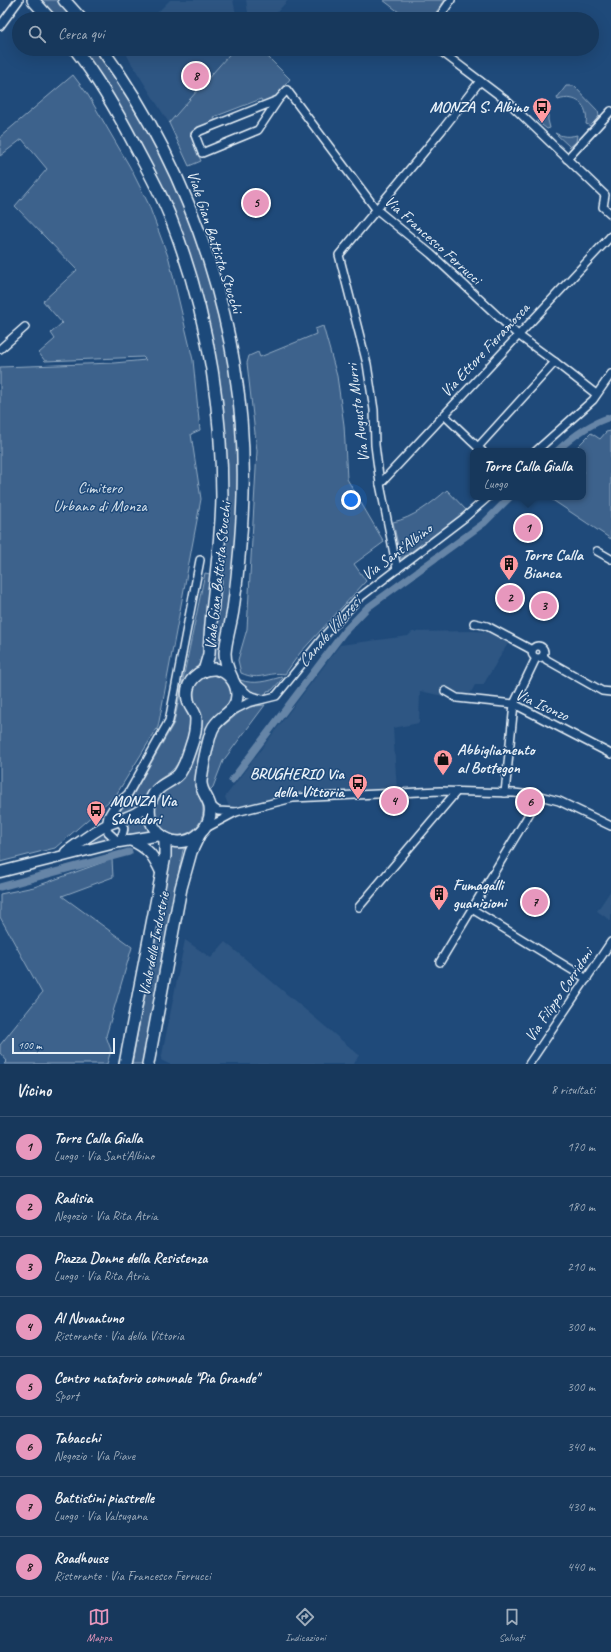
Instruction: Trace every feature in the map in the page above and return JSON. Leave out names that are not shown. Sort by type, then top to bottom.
[{"type":"main road","points":[[33,0],[44,12]]},
{"type":"main road","points":[[64,0],[75,12]]},
{"type":"main road","name":"Viale Gian Battista Stucchi","points":[[80,56],[110,100],[148,171],[171,219],[202,316],[211,360],[217,399],[220,434],[222,498],[209,652],[204,671]]},
{"type":"main road","name":"Viale Gian Battista Stucchi","points":[[107,56],[137,101],[173,166],[199,233],[225,319],[233,364],[242,449],[243,493],[241,543],[233,613],[225,652],[226,665],[237,696],[235,705],[229,713],[218,721],[212,731],[201,780],[202,787],[210,805]]},
{"type":"main road","name":"Viale Gian Battista Stucchi","points":[[151,801],[159,788],[174,779],[182,770],[192,742],[196,721],[195,714],[188,702],[188,689],[193,678],[204,671],[218,670],[232,680]]},
{"type":"main road","points":[[151,801],[149,813],[150,820],[156,830],[163,836],[175,841],[183,841],[194,838],[202,832],[210,817],[210,805]]},
{"type":"main road","name":"Viale delle Industrie","points":[[148,1064],[181,888],[191,852],[202,832]]},
{"type":"main road","name":"Viale delle Industrie","points":[[125,1064],[166,852],[163,836]]},
{"type":"street","points":[[0,26],[19,0]]},
{"type":"street","points":[[443,12],[451,0]]},
{"type":"street","points":[[447,56],[508,102],[538,130],[605,195],[603,207],[611,214]]},
{"type":"street","points":[[376,209],[442,130],[480,81]]},
{"type":"street","name":"Via Francesco Ferrucci","points":[[278,100],[200,131],[195,135],[202,152],[258,130],[278,100],[287,90],[376,209],[431,254],[518,335],[596,394]]},
{"type":"street","points":[[567,159],[611,111]]},
{"type":"street","name":"Via Augusto Murri","points":[[376,209],[339,255],[359,331],[371,386],[374,410],[375,445],[380,484],[397,569]]},
{"type":"street","name":"Via Ettore Fieramosca","points":[[380,484],[611,236]]},
{"type":"street","points":[[0,349],[25,327]]},
{"type":"street","points":[[481,448],[555,362]]},
{"type":"street","points":[[539,448],[593,400],[611,374]]},
{"type":"street","points":[[444,415],[479,448]]},
{"type":"street","name":"Via Sant'Albino","points":[[229,713],[244,704],[272,698],[279,694],[343,614],[360,598],[464,518],[485,500]]},
{"type":"street","points":[[597,551],[611,559]]},
{"type":"street","points":[[119,842],[109,834],[106,826],[108,816],[131,790],[169,722],[200,560]]},
{"type":"street","points":[[474,623],[487,626],[532,650]]},
{"type":"street","points":[[505,793],[514,704],[539,657],[544,652],[541,647],[537,646],[532,650]]},
{"type":"street","points":[[532,650],[533,656],[547,660],[602,691],[611,692]]},
{"type":"street","points":[[232,680],[249,695],[262,699]]},
{"type":"street","name":"Via Isonzo","points":[[445,690],[457,698],[514,704],[611,754]]},
{"type":"street","points":[[360,907],[457,791]]},
{"type":"street","points":[[202,832],[212,824],[236,812],[293,798],[457,791],[540,796],[559,801],[611,826]]},
{"type":"street","points":[[440,962],[540,796]]},
{"type":"street","points":[[63,855],[88,836],[106,826],[136,814],[151,801]]},
{"type":"street","points":[[119,842],[124,831],[124,825],[116,817],[115,810],[120,802]]},
{"type":"street","points":[[210,805],[218,811],[236,812]]},
{"type":"street","points":[[0,872],[119,842],[163,836]]},
{"type":"street","points":[[130,840],[147,848],[154,857],[161,872]]},
{"type":"street","points":[[472,909],[587,979]]},
{"type":"street","name":"Via Filippo Corridoni","points":[[529,1064],[611,942]]},
{"type":"shaded area","points":[[170,0],[233,0],[236,12],[158,12]]},
{"type":"shaded area","points":[[246,0],[288,0],[277,12],[248,12]]},
{"type":"shaded area","points":[[128,56],[228,56],[169,123]]},
{"type":"shaded area","points":[[412,632],[494,632],[510,640],[483,685],[475,685],[469,696],[448,689],[443,696],[420,691],[419,723],[393,728],[397,791],[311,793],[268,799],[230,809],[225,797],[340,645],[408,636]]},
{"type":"shaded area","points":[[611,890],[611,921],[597,911]]},
{"type":"shaded area","points":[[185,940],[211,958],[225,942],[359,1055],[354,1064],[169,1064],[161,1060]]},
{"type":"green space","points":[[40,0],[59,0],[69,12],[50,12]]},
{"type":"green space","points":[[383,0],[445,0],[436,12],[399,12]]},
{"type":"green space","points":[[86,56],[102,56],[152,135],[179,191],[203,255],[227,351],[236,420],[239,499],[233,577],[221,665],[211,664],[222,419],[175,221],[151,165],[112,94]]},
{"type":"green space","points":[[228,56],[267,56],[290,79],[274,99],[263,103],[261,99],[214,117],[216,122],[197,129],[191,136],[201,161],[189,166],[169,123]]},
{"type":"green space","name":"Cimitero Urbano di Monza","points":[[73,75],[88,95],[130,167],[148,203],[169,259],[193,360],[200,430],[191,434],[201,499],[158,727],[116,795],[55,848],[0,862],[0,367],[114,363],[146,360],[143,357],[45,361],[39,353],[55,339],[51,333],[62,323],[43,301],[77,270],[15,206],[47,169],[22,139],[0,156],[0,137]]},
{"type":"green space","points":[[566,86],[574,86],[598,111],[599,116],[591,126],[586,124],[585,111],[580,103],[576,100],[570,99],[558,100],[557,98]]},
{"type":"green space","points":[[548,108],[550,128],[547,129],[537,121]]},
{"type":"green space","points":[[555,133],[566,136],[577,135],[576,142],[570,147]]},
{"type":"green space","points":[[323,326],[337,376],[344,425],[347,479],[384,542],[354,564],[366,581],[300,653],[285,674],[279,673],[254,677],[248,676],[241,673],[238,660],[247,629],[257,451],[247,363],[249,356],[258,352],[260,357],[316,334],[315,329]]},
{"type":"green space","points":[[611,431],[611,539],[552,500],[586,500],[586,448],[576,448],[591,433],[600,439],[606,432]]},
{"type":"green space","points":[[447,490],[467,511],[401,559],[393,522],[415,514]]},
{"type":"green space","points":[[205,573],[210,574],[204,651],[200,663],[189,677],[189,727],[186,745],[179,761],[170,772],[153,785],[138,808],[119,817],[118,813],[130,800],[174,723]]},
{"type":"green space","points":[[211,675],[222,678],[228,682],[232,693],[232,699],[226,709],[208,726],[203,737],[195,783],[203,805],[200,821],[197,827],[192,831],[186,834],[173,835],[163,831],[154,820],[156,795],[175,783],[199,711],[196,705],[194,689],[199,681]]},
{"type":"green space","points":[[281,677],[283,678],[272,690],[267,691],[266,694],[262,695],[254,694],[237,683],[240,680],[256,682]]},
{"type":"green space","points":[[265,705],[223,761],[213,787],[210,790],[207,789],[206,779],[209,760],[217,731],[246,707]]},
{"type":"green space","points":[[143,815],[144,822],[149,832],[125,836],[128,831],[127,824]]},
{"type":"green space","points":[[104,831],[106,836],[110,839],[84,846],[83,844]]},
{"type":"green space","points":[[168,845],[186,846],[183,850],[154,1001],[144,1064],[132,1064],[170,853]]},
{"type":"green space","points":[[112,859],[113,877],[62,896],[132,947],[106,1036],[111,1050],[107,1064],[4,1064],[7,1061],[0,1053],[0,1045],[42,993],[0,917],[0,894],[34,887]]},
{"type":"waterway","name":"Canale Villoresi","points":[[560,448],[582,431],[611,417]]},
{"type":"waterway","name":"Canale Villoresi","points":[[232,780],[344,632],[367,608],[484,523],[507,500]]},
{"type":"waterway","name":"Canale Villoresi","points":[[0,887],[129,852]]},
{"type":"place","name":"Roadhouse","points":[[196,76]]},
{"type":"place","name":"MONZA S. Albino","points":[[542,124]]},
{"type":"place","name":"Centro natatorio comunale \"Pia Grande\"","points":[[256,203]]},
{"type":"place","name":"Torre Calla Gialla","points":[[528,528]]},
{"type":"place","name":"Torre Calla Bianca","points":[[509,581]]},
{"type":"place","name":"Radisia","points":[[510,598]]},
{"type":"place","name":"Piazza Donne della Resistenza","points":[[544,606]]},
{"type":"place","name":"Abbigliamento al Bottegon","points":[[443,776]]},
{"type":"place","name":"BRUGHERIO Via della Vittoria","points":[[358,800]]},
{"type":"place","name":"Al Novantuno","points":[[394,801]]},
{"type":"place","name":"Tabacchi","points":[[530,802]]},
{"type":"place","name":"MONZA Via Salvadori","points":[[96,827]]},
{"type":"place","name":"Battistini piastrelle","points":[[535,902]]},
{"type":"place","name":"Fumagalli guanizioni","points":[[439,911]]}]
